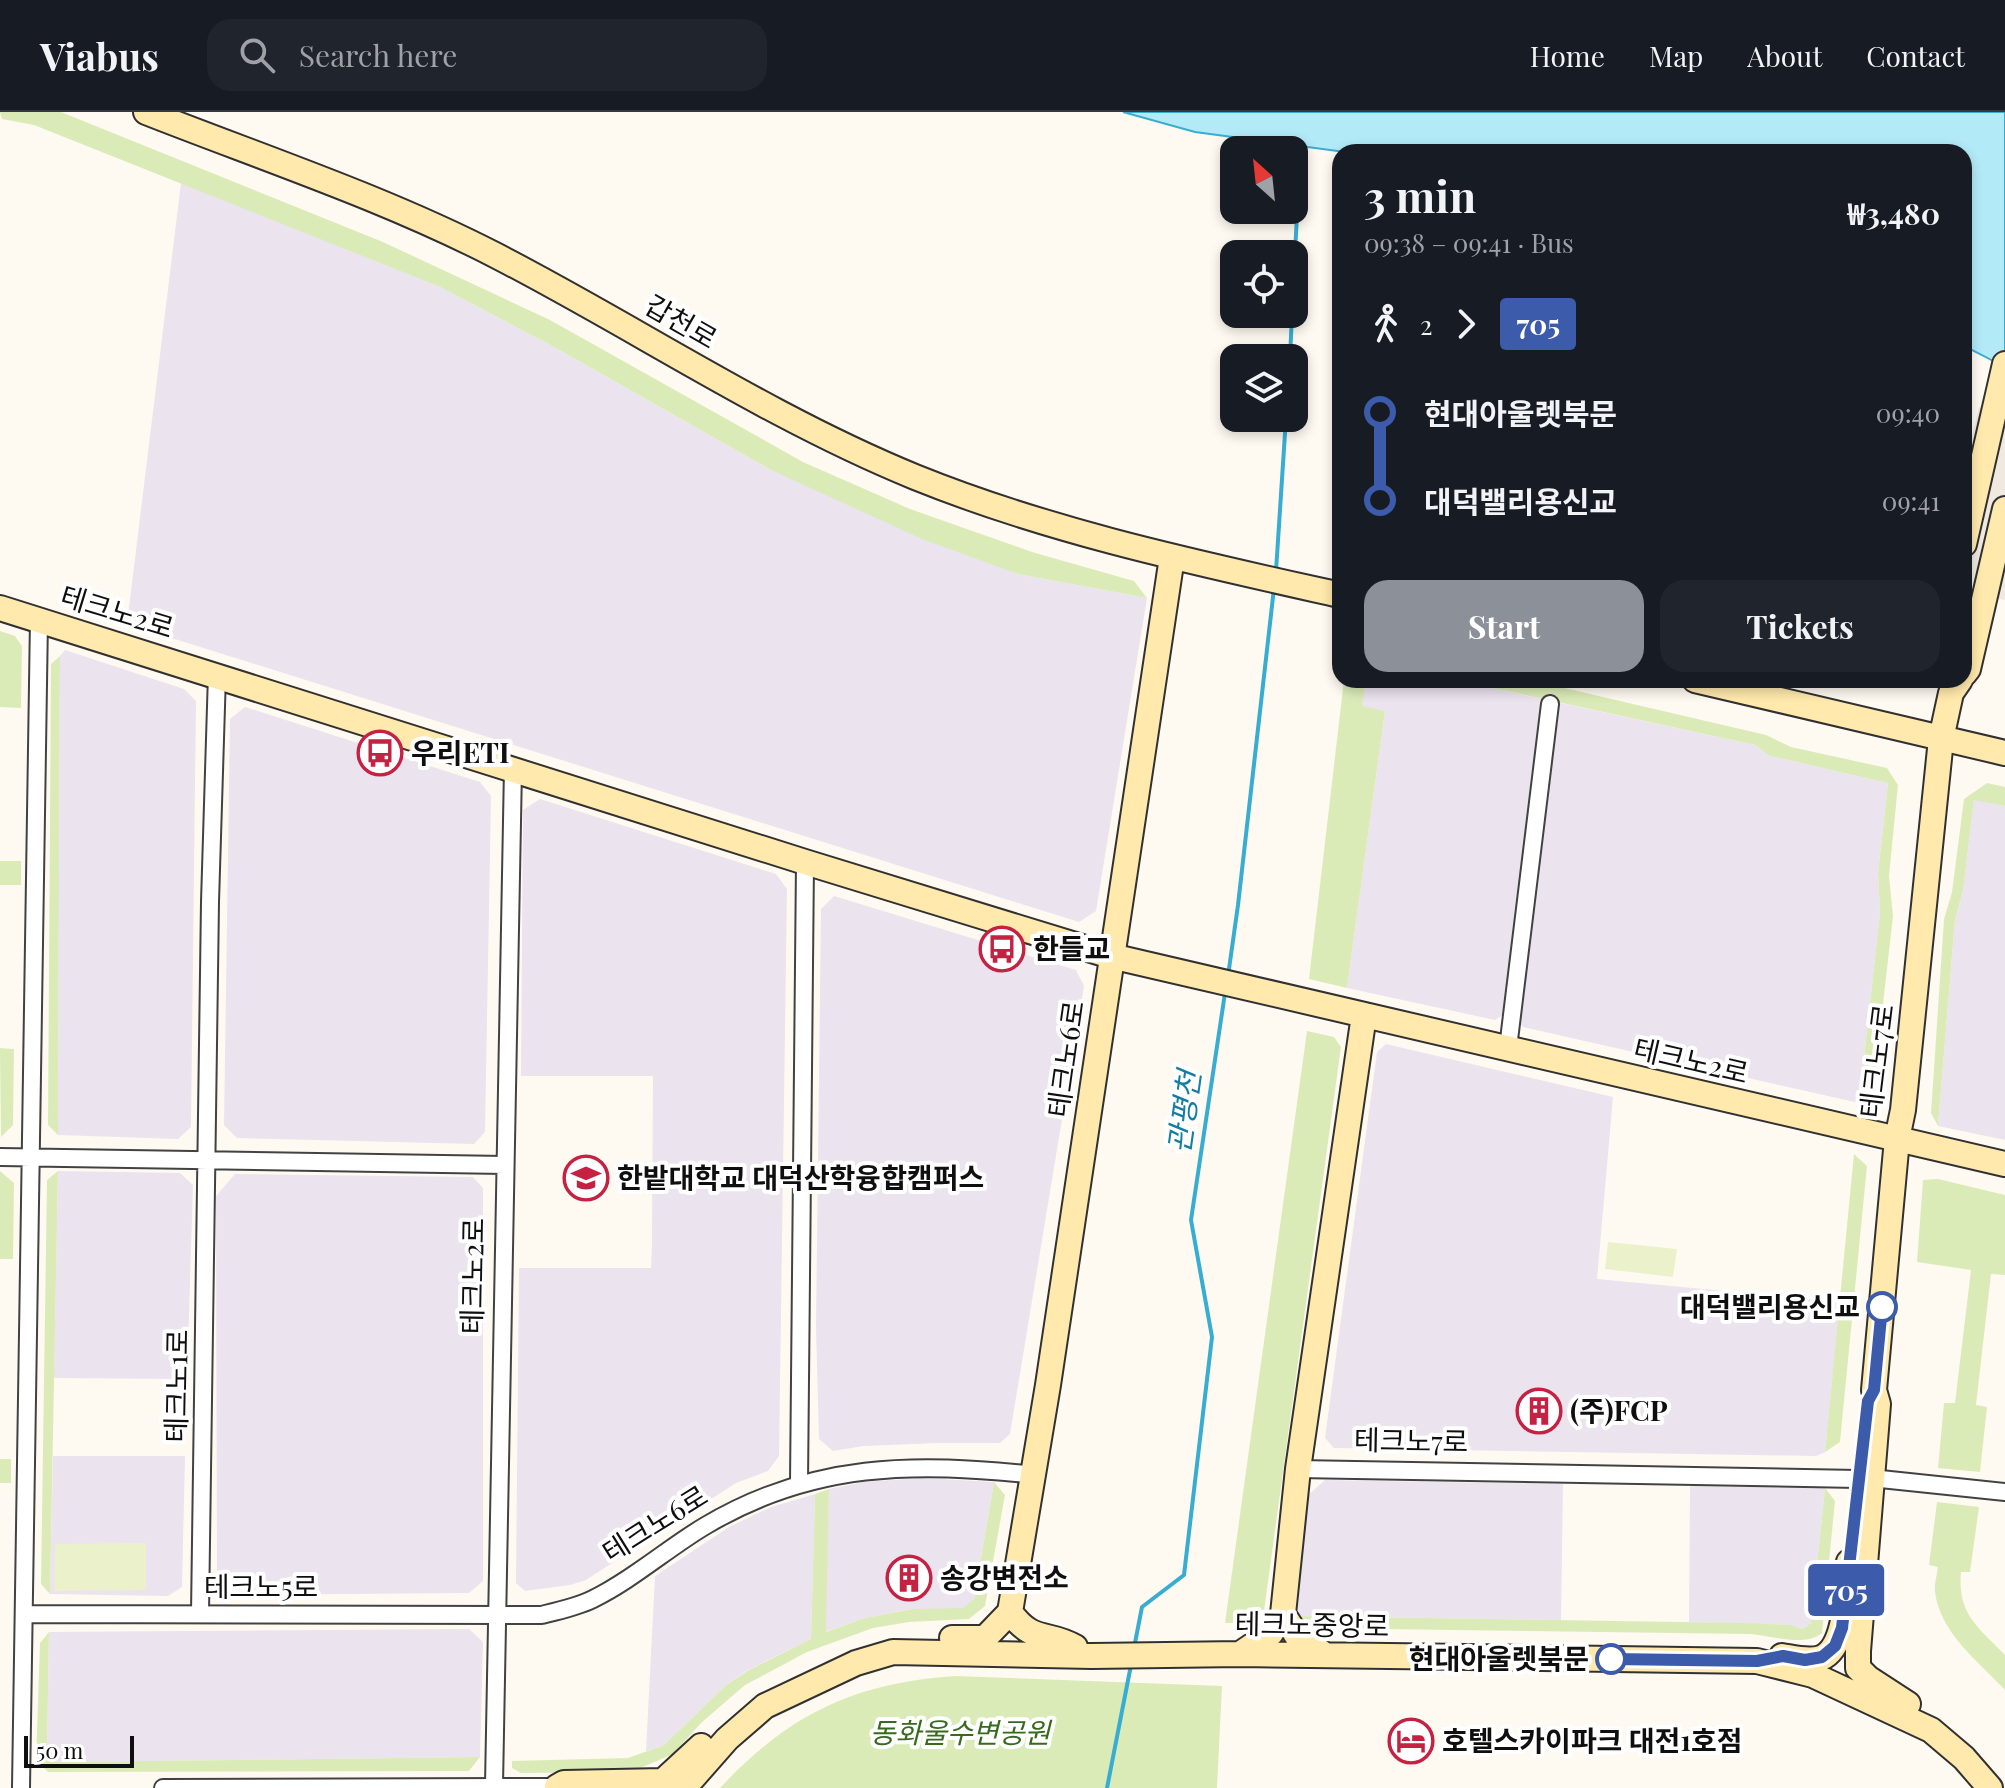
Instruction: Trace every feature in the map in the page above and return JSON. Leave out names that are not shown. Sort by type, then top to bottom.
[{"type":"main road","name":"갑천로","points":[[146,112],[408,215],[492,254],[810,429],[914,476],[986,502],[1183,560],[1332,593]]},
{"type":"main road","points":[[1972,509],[2005,364]]},
{"type":"main road","name":"테크노7로","points":[[1972,628],[2005,509]]},
{"type":"main road","name":"테크노6로","points":[[1010,1612],[1035,1475],[1111,956],[1183,560]]},
{"type":"main road","name":"테크노2로","points":[[0,608],[1111,956],[2005,1164]]},
{"type":"main road","points":[[1728,688],[2005,753]]},
{"type":"main road","name":"테크노7로","points":[[1757,1661],[1783,1656],[1805,1660],[1822,1657],[1835,1646],[1842,1628],[1878,1404],[1874,1390],[1897,1139],[1903,1110],[1941,739],[1955,688]]},
{"type":"main road","name":"테크노중앙로","points":[[1283,1614],[1298,1469],[1364,1015]]},
{"type":"main road","name":"테크노7로","points":[[1865,1478],[1858,1668],[1910,1705],[1931,1730]]},
{"type":"main road","points":[[558,1788],[564,1783],[663,1781],[736,1714],[765,1706],[856,1663],[928,1641],[985,1638],[1010,1612],[1032,1645]]},
{"type":"main road","points":[[1230,1654],[1271,1633],[1283,1614],[1297,1636],[1325,1655]]},
{"type":"main road","points":[[893,1652],[1032,1645]]},
{"type":"main road","name":"테크노중앙로","points":[[1032,1645],[1092,1656],[1230,1654],[1757,1661],[1813,1675],[1931,1730],[1964,1758],[1990,1788]]},
{"type":"main road","points":[[684,1788],[727,1739],[765,1706]]},
{"type":"street","points":[[21,1788],[39,619]]},
{"type":"street","name":"테크노1로","points":[[200,1613],[210,902],[217,674]]},
{"type":"street","points":[[1508,1048],[1550,704]]},
{"type":"street","name":"테크노2로","points":[[494,1785],[513,768]]},
{"type":"street","points":[[799,1483],[805,862]]},
{"type":"street","points":[[0,1157],[505,1165]]},
{"type":"street","name":"테크노6로","points":[[498,1615],[541,1615],[593,1599],[728,1513],[799,1483],[852,1472],[905,1468],[1035,1475]]},
{"type":"street","name":"테크노7로","points":[[1298,1469],[1865,1478]]},
{"type":"street","points":[[1865,1478],[2005,1492]]},
{"type":"street","name":"테크노5로","points":[[24,1614],[498,1615]]},
{"type":"street","points":[[163,1788],[494,1785],[558,1788]]},
{"type":"shaded area","points":[[181,183],[440,287],[554,347],[771,470],[1018,574],[1147,598],[1096,911],[1079,922],[127,624]]},
{"type":"shaded area","points":[[1979,407],[2005,417],[2005,600],[1972,594],[1972,437]]},
{"type":"shaded area","points":[[65,650],[184,689],[196,701],[191,1127],[178,1139],[58,1135],[60,656]]},
{"type":"shaded area","points":[[1365,688],[1492,688],[1542,699],[1506,1013],[1495,1020],[1347,988],[1385,711],[1361,707]]},
{"type":"shaded area","points":[[1556,702],[1755,745],[1770,756],[1888,783],[1878,873],[1880,913],[1859,1103],[1523,1027],[1518,1021]]},
{"type":"shaded area","points":[[245,707],[480,782],[491,796],[485,1132],[474,1144],[237,1138],[224,1125],[230,719]]},
{"type":"shaded area","points":[[540,799],[776,874],[787,889],[779,1456],[768,1471],[736,1483],[586,1580],[525,1591],[516,1583],[519,1268],[651,1268],[652,1242],[653,1076],[521,1076],[523,810]]},
{"type":"shaded area","points":[[1974,799],[2005,806],[2005,1140],[1938,1126],[1955,920],[1963,891]]},
{"type":"shaded area","points":[[834,896],[1076,970],[1084,986],[1010,1434],[1000,1443],[864,1446],[833,1451],[819,1439],[816,1328],[821,909]]},
{"type":"shaded area","points":[[1386,1044],[1613,1097],[1597,1279],[1840,1302],[1825,1452],[1816,1456],[1334,1448],[1325,1438],[1377,1052]]},
{"type":"shaded area","points":[[58,1171],[180,1173],[193,1185],[187,1379],[54,1378]]},
{"type":"shaded area","points":[[235,1174],[473,1177],[483,1188],[483,1581],[469,1593],[231,1595],[217,1582],[216,1196]]},
{"type":"shaded area","points":[[53,1456],[185,1456],[182,1587],[168,1596],[50,1594]]},
{"type":"shaded area","points":[[922,1478],[994,1482],[974,1599],[963,1609],[911,1609],[865,1618],[825,1632],[829,1489],[864,1482]]},
{"type":"shaded area","points":[[1325,1480],[1563,1484],[1561,1620],[1297,1616],[1308,1495]]},
{"type":"shaded area","points":[[1690,1486],[1825,1488],[1811,1623],[1802,1629],[1792,1625],[1689,1622]]},
{"type":"shaded area","points":[[815,1494],[811,1639],[746,1671],[725,1686],[664,1745],[646,1751],[655,1576],[729,1527],[771,1507]]},
{"type":"shaded area","points":[[469,1629],[483,1642],[480,1757],[55,1762],[47,1753],[49,1632]]},
{"type":"green space","points":[[0,112],[61,112],[383,242],[550,320],[803,462],[910,509],[1032,552],[1134,581],[1147,598],[1018,574],[922,539],[771,470],[554,347],[440,287],[34,125],[2,119]]},
{"type":"green space","points":[[0,631],[15,636],[22,646],[21,708],[0,707]]},
{"type":"green space","points":[[60,656],[58,1135],[48,1125],[51,664]]},
{"type":"green space","points":[[1343,688],[1365,688],[1362,706],[1385,711],[1347,988],[1309,979]]},
{"type":"green space","points":[[1493,688],[1564,688],[1766,735],[1791,747],[1887,768],[1898,785],[1889,876],[1893,916],[1873,1092],[1859,1103],[1880,913],[1878,873],[1888,783],[1770,756],[1755,745]]},
{"type":"green space","points":[[1987,783],[2005,787],[2005,806],[1974,800],[1963,891],[1955,920],[1938,1126],[1931,1113],[1944,919],[1952,892],[1964,799]]},
{"type":"green space","points":[[0,861],[21,861],[21,885],[0,885]]},
{"type":"green space","points":[[1307,1031],[1334,1037],[1341,1047],[1264,1611],[1249,1623],[1225,1623]]},
{"type":"green space","points":[[0,1048],[14,1049],[13,1125],[1,1137]]},
{"type":"green space","points":[[1854,1154],[1867,1166],[1840,1442],[1825,1452]]},
{"type":"green space","points":[[0,1171],[14,1183],[13,1259],[0,1259]]},
{"type":"green space","points":[[58,1171],[50,1594],[41,1584],[47,1180]]},
{"type":"green space","points":[[1938,1179],[2005,1195],[2005,1275],[1991,1274],[1976,1405],[1987,1407],[1980,1472],[1938,1468],[1944,1403],[1955,1403],[1971,1270],[1917,1262],[1923,1180]]},
{"type":"green space","points":[[1608,1242],[1677,1249],[1673,1277],[1605,1269]]},
{"type":"green space","points":[[0,1459],[11,1459],[11,1483],[0,1483]]},
{"type":"green space","points":[[994,1482],[1005,1495],[985,1606],[969,1619],[909,1622],[873,1628],[807,1652],[745,1685],[701,1723],[673,1754],[631,1772],[521,1773],[512,1768],[512,1761],[628,1758],[664,1745],[725,1686],[747,1671],[811,1639],[815,1494],[829,1489],[826,1632],[865,1618],[912,1609],[963,1608],[974,1599]]},
{"type":"green space","points":[[1825,1488],[1835,1501],[1822,1633],[1807,1639],[1788,1640],[1750,1634],[1305,1628],[1297,1616],[1744,1623],[1792,1625],[1802,1629],[1811,1623]]},
{"type":"green space","points":[[1937,1502],[1979,1507],[1970,1572],[1961,1572],[1962,1599],[1971,1619],[2005,1655],[2005,1690],[1952,1634],[1938,1607],[1935,1589],[1938,1567],[1929,1565]]},
{"type":"green space","points":[[146,1543],[146,1590],[54,1591],[55,1544]]},
{"type":"green space","points":[[49,1632],[47,1753],[55,1762],[480,1757],[469,1771],[48,1772],[36,1760],[40,1643]]},
{"type":"green space","name":"동화울수변공원","points":[[955,1676],[1222,1686],[1217,1788],[720,1788],[772,1740],[826,1707],[885,1686]]},
{"type":"water","points":[[1123,112],[2005,112],[2005,367],[1972,350],[1972,144],[1332,144],[1332,150],[1308,147],[1308,136],[1225,136],[1195,132]]},
{"type":"waterway","name":"관평천","points":[[1296,240],[1297,224]]},
{"type":"waterway","name":"관평천","points":[[1291,328],[1291,344]]},
{"type":"waterway","name":"관평천","points":[[1276,571],[1285,432]]},
{"type":"waterway","name":"관평천","points":[[1228,976],[1274,588]]},
{"type":"waterway","name":"관평천","points":[[1134,1648],[1142,1607],[1184,1575],[1212,1337],[1191,1220],[1225,993]]},
{"type":"waterway","name":"관평천","points":[[1107,1788],[1131,1665]]},
{"type":"bus line","name":"705","points":[[1611,1659],[1757,1661],[1783,1656],[1805,1660],[1822,1657],[1835,1646],[1842,1628],[1858,1479],[1868,1401],[1874,1390],[1882,1307]]},
{"type":"place","name":"우리ETI","points":[[380,753]]},
{"type":"place","name":"한들교","points":[[1002,949]]},
{"type":"place","name":"한밭대학교 대덕산학융합캠퍼스","points":[[586,1178]]},
{"type":"place","name":"대덕밸리용신교","points":[[1882,1307]]},
{"type":"place","name":"(주)FCP","points":[[1539,1411]]},
{"type":"place","name":"송강변전소","points":[[909,1578]]},
{"type":"place","name":"현대아울렛북문","points":[[1611,1659]]},
{"type":"place","name":"호텔스카이파크 대전1호점","points":[[1411,1741]]}]
